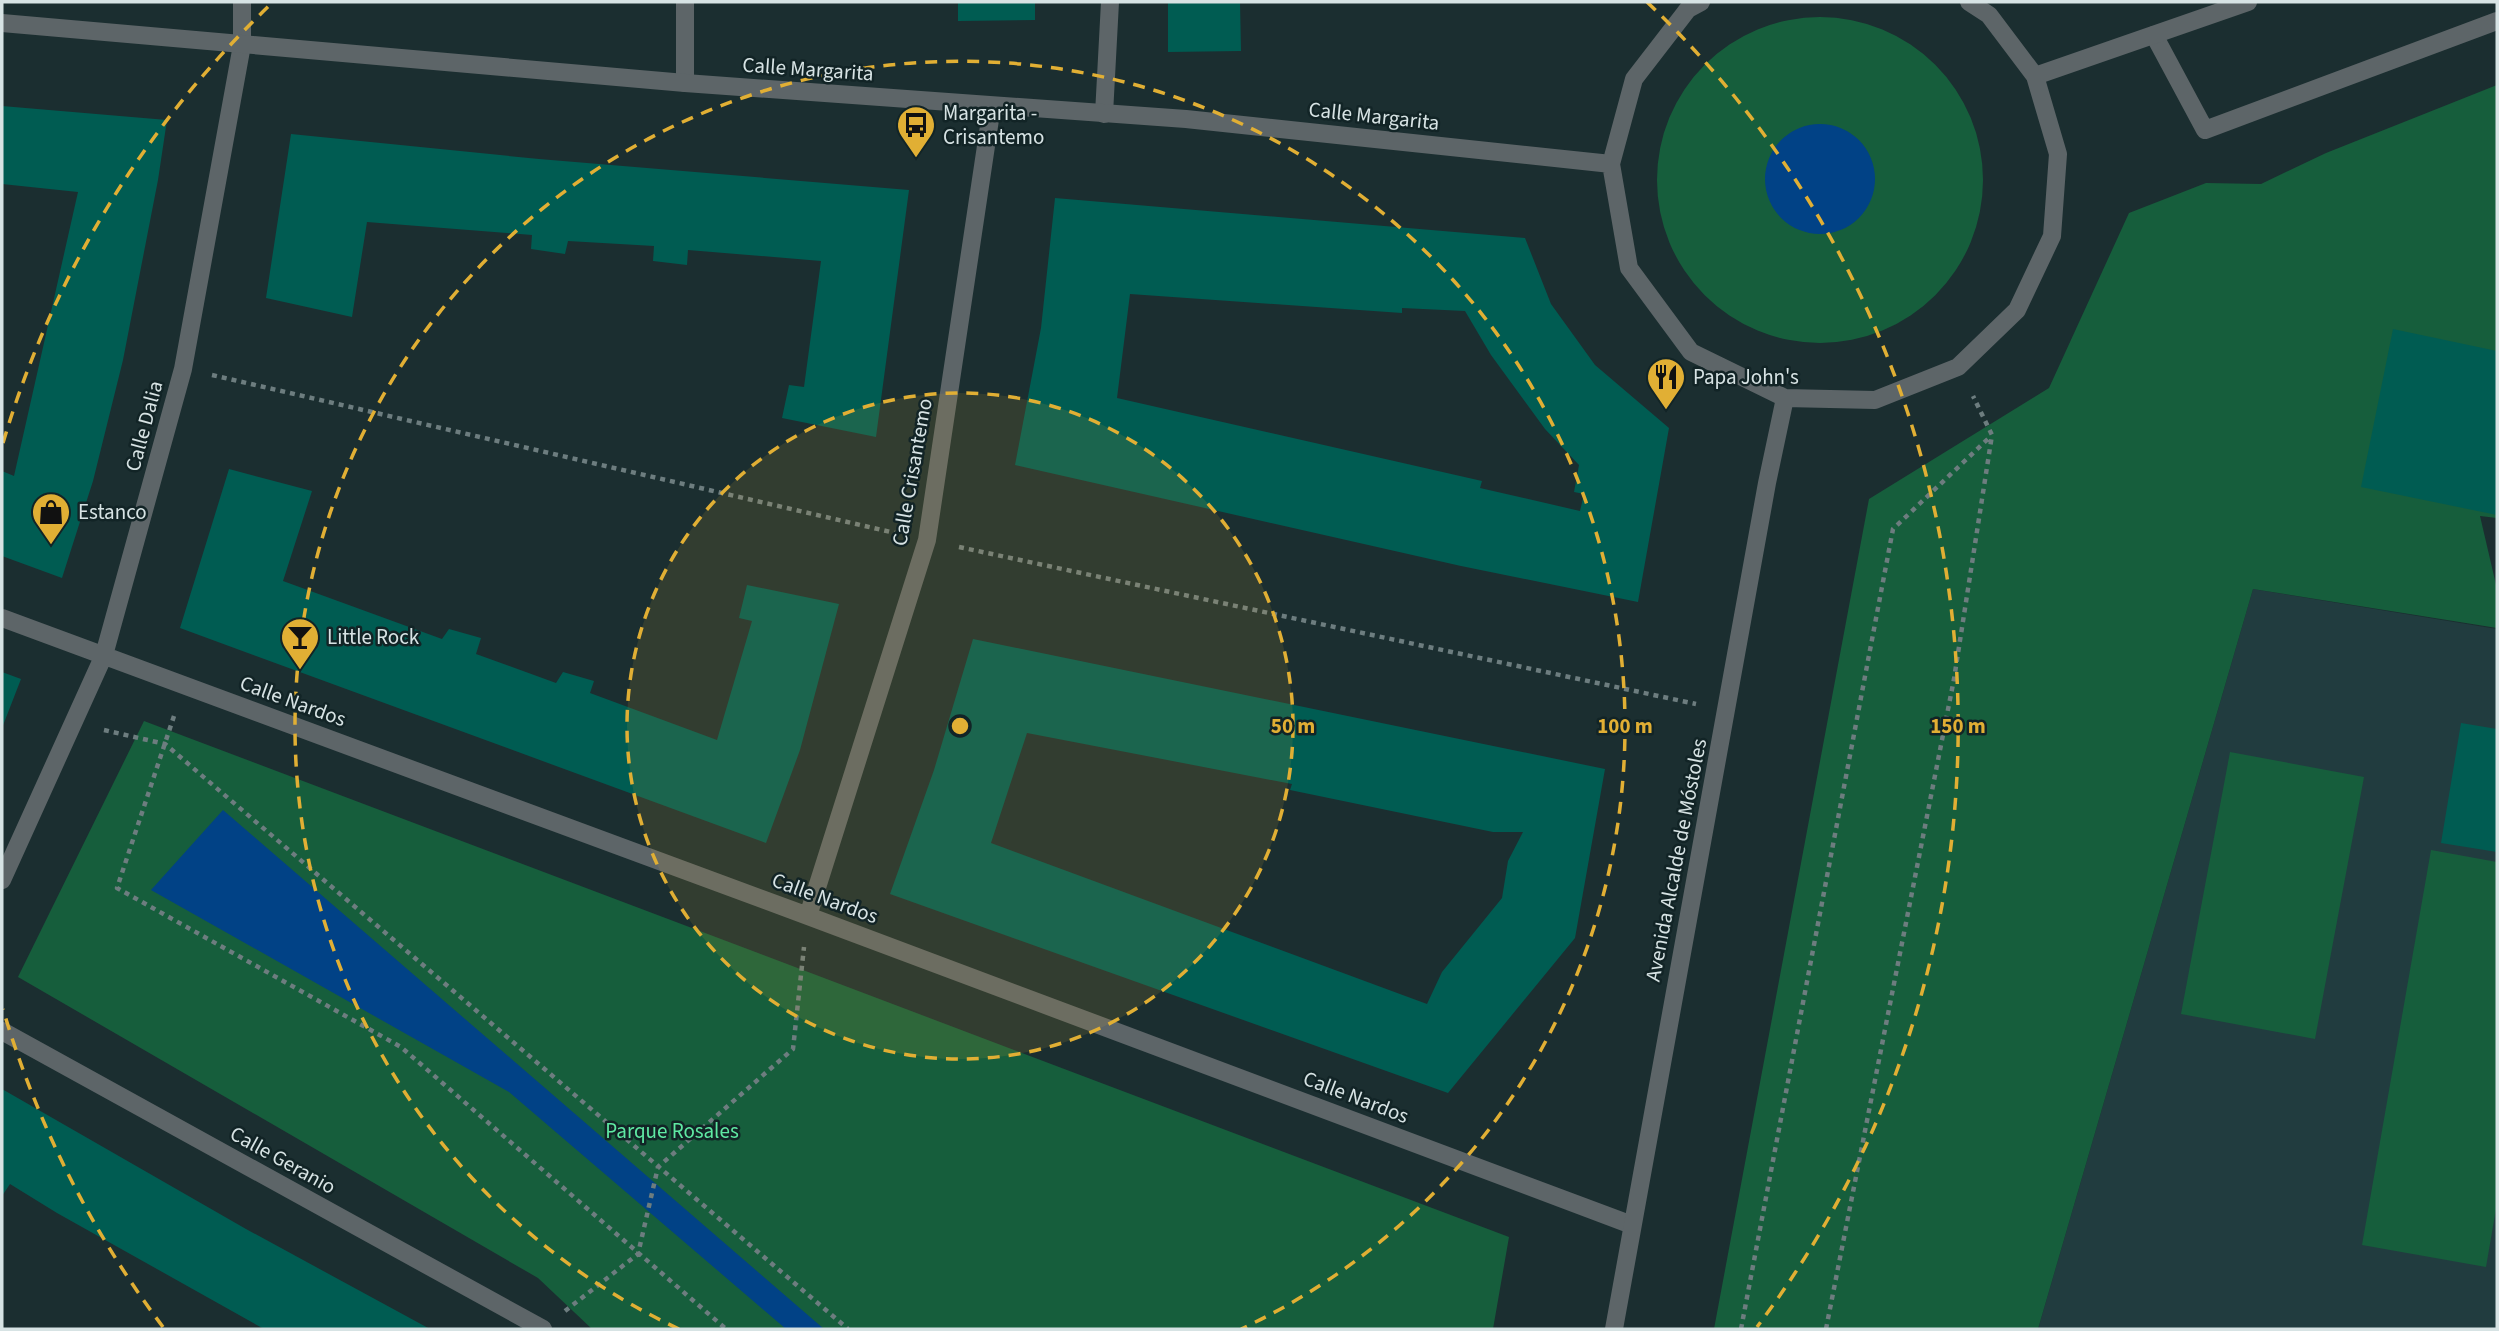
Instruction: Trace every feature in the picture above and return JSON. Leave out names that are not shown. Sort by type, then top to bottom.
[{"type":"street","name":"Calle Dalia","points":[[2,880],[104,655],[183,369],[242,45],[242,2]]},
{"type":"street","points":[[685,2],[685,82]]},
{"type":"street","points":[[1104,114],[1110,2]]},
{"type":"street","points":[[1701,2],[1688,9],[1634,79],[1611,164],[1629,268],[1691,352],[1785,398],[1875,401],[1958,367],[2017,310],[2052,236],[2058,154],[2035,76],[1989,15],[1969,2]]},
{"type":"street","points":[[2035,76],[2248,2]]},
{"type":"street","points":[[2154,35],[2205,131],[2497,21]]},
{"type":"street","name":"Calle Margarita","points":[[2,23],[685,82],[1186,119],[1611,164]]},
{"type":"street","name":"Calle Crisantemo","points":[[808,916],[927,540],[992,106]]},
{"type":"street","name":"Avenida Alcalde de Móstoles","points":[[1614,1329],[1785,398]]},
{"type":"street","name":"Calle Nardos","points":[[2,618],[1632,1225]]},
{"type":"street","name":"Calle Geranio","points":[[2,1031],[543,1329]]},
{"type":"path","points":[[1826,1329],[1954,679],[1992,435],[1958,367]]},
{"type":"path","points":[[1741,1329],[1893,529],[1992,435]]},
{"type":"path","points":[[73,723],[165,744],[848,1329]]},
{"type":"path","points":[[165,744],[117,888],[401,1047],[726,1329]]},
{"type":"path","points":[[543,1329],[638,1254],[658,1167],[793,1049],[808,916]]},
{"type":"shaded area","points":[[2253,589],[2497,629],[2497,1329],[2038,1329]]},
{"type":"green space","points":[[1820,17],[1852,20],[1897,36],[1924,54],[1946,76],[1971,118],[1980,148],[1983,180],[1980,212],[1964,257],[1946,284],[1924,306],[1882,331],[1852,340],[1820,343],[1788,340],[1743,324],[1716,306],[1694,284],[1669,242],[1660,212],[1657,180],[1660,148],[1676,103],[1694,76],[1716,54],[1758,29],[1788,20]]},
{"type":"green space","points":[[2497,85],[2497,518],[2480,516],[2497,589],[2497,628],[2253,589],[2038,1329],[1714,1329],[1869,499],[2049,388],[2129,213],[2206,183],[2261,184],[2326,153]]},
{"type":"green space","name":"Parque Rosales","points":[[144,721],[1509,1237],[1493,1329],[592,1329],[538,1278],[18,977]]},
{"type":"green space","points":[[2230,752],[2364,777],[2315,1039],[2181,1014]]},
{"type":"green space","points":[[2431,850],[2497,862],[2497,1203],[2486,1267],[2362,1245]]},
{"type":"water","points":[[1820,124],[1841,128],[1859,140],[1871,158],[1875,179],[1871,200],[1859,218],[1841,230],[1820,234],[1799,230],[1781,218],[1769,200],[1765,179],[1769,158],[1781,140],[1799,128]]},
{"type":"water","points":[[223,810],[824,1329],[786,1329],[509,1092],[151,890]]},
{"type":"building","points":[[958,2],[1035,2],[1035,20],[958,21]]},
{"type":"building","points":[[1168,2],[1240,2],[1241,51],[1168,52]]},
{"type":"building","points":[[2,106],[167,120],[123,360],[93,481],[62,578],[2,556],[2,471],[14,476],[78,192],[2,184]]},
{"type":"building","points":[[291,134],[539,159],[909,190],[876,437],[782,418],[789,385],[804,387],[821,261],[688,250],[687,265],[653,261],[654,246],[568,241],[565,254],[531,249],[532,235],[367,222],[352,317],[266,298]]},
{"type":"building","points":[[1055,198],[1525,238],[1551,304],[1595,365],[1669,428],[1638,602],[1461,566],[1015,465],[1041,328]],"holes":[[[1130,294],[1402,313],[1402,308],[1465,311],[1491,355],[1545,429],[1579,465],[1574,492],[1584,494],[1580,511],[1480,488],[1482,481],[1117,398]]]},
{"type":"building","points":[[2393,329],[2497,351],[2497,515],[2361,487]]},
{"type":"building","points":[[229,469],[312,491],[283,581],[442,639],[449,629],[481,638],[476,654],[556,683],[563,672],[594,681],[590,693],[717,740],[752,621],[739,618],[747,585],[839,604],[800,750],[766,843],[180,628]]},
{"type":"building","points":[[973,639],[1605,769],[1575,938],[1448,1093],[890,894],[934,770]],"holes":[[[1027,733],[1292,784],[1290,790],[1493,832],[1523,832],[1508,861],[1502,898],[1442,972],[1427,1004],[991,843]]]},
{"type":"building","points":[[2,672],[21,679],[2,728]]},
{"type":"building","points":[[2461,723],[2497,729],[2497,852],[2441,843]]},
{"type":"building","points":[[2,1089],[246,1229],[430,1329],[264,1329],[10,1184],[2,1196]]},
{"type":"place","name":"Margarita - Crisantemo","points":[[916,159]]},
{"type":"place","name":"Papa John's","points":[[1666,411]]},
{"type":"place","name":"Estanco","points":[[51,546]]},
{"type":"place","name":"Little Rock","points":[[300,671]]}]
